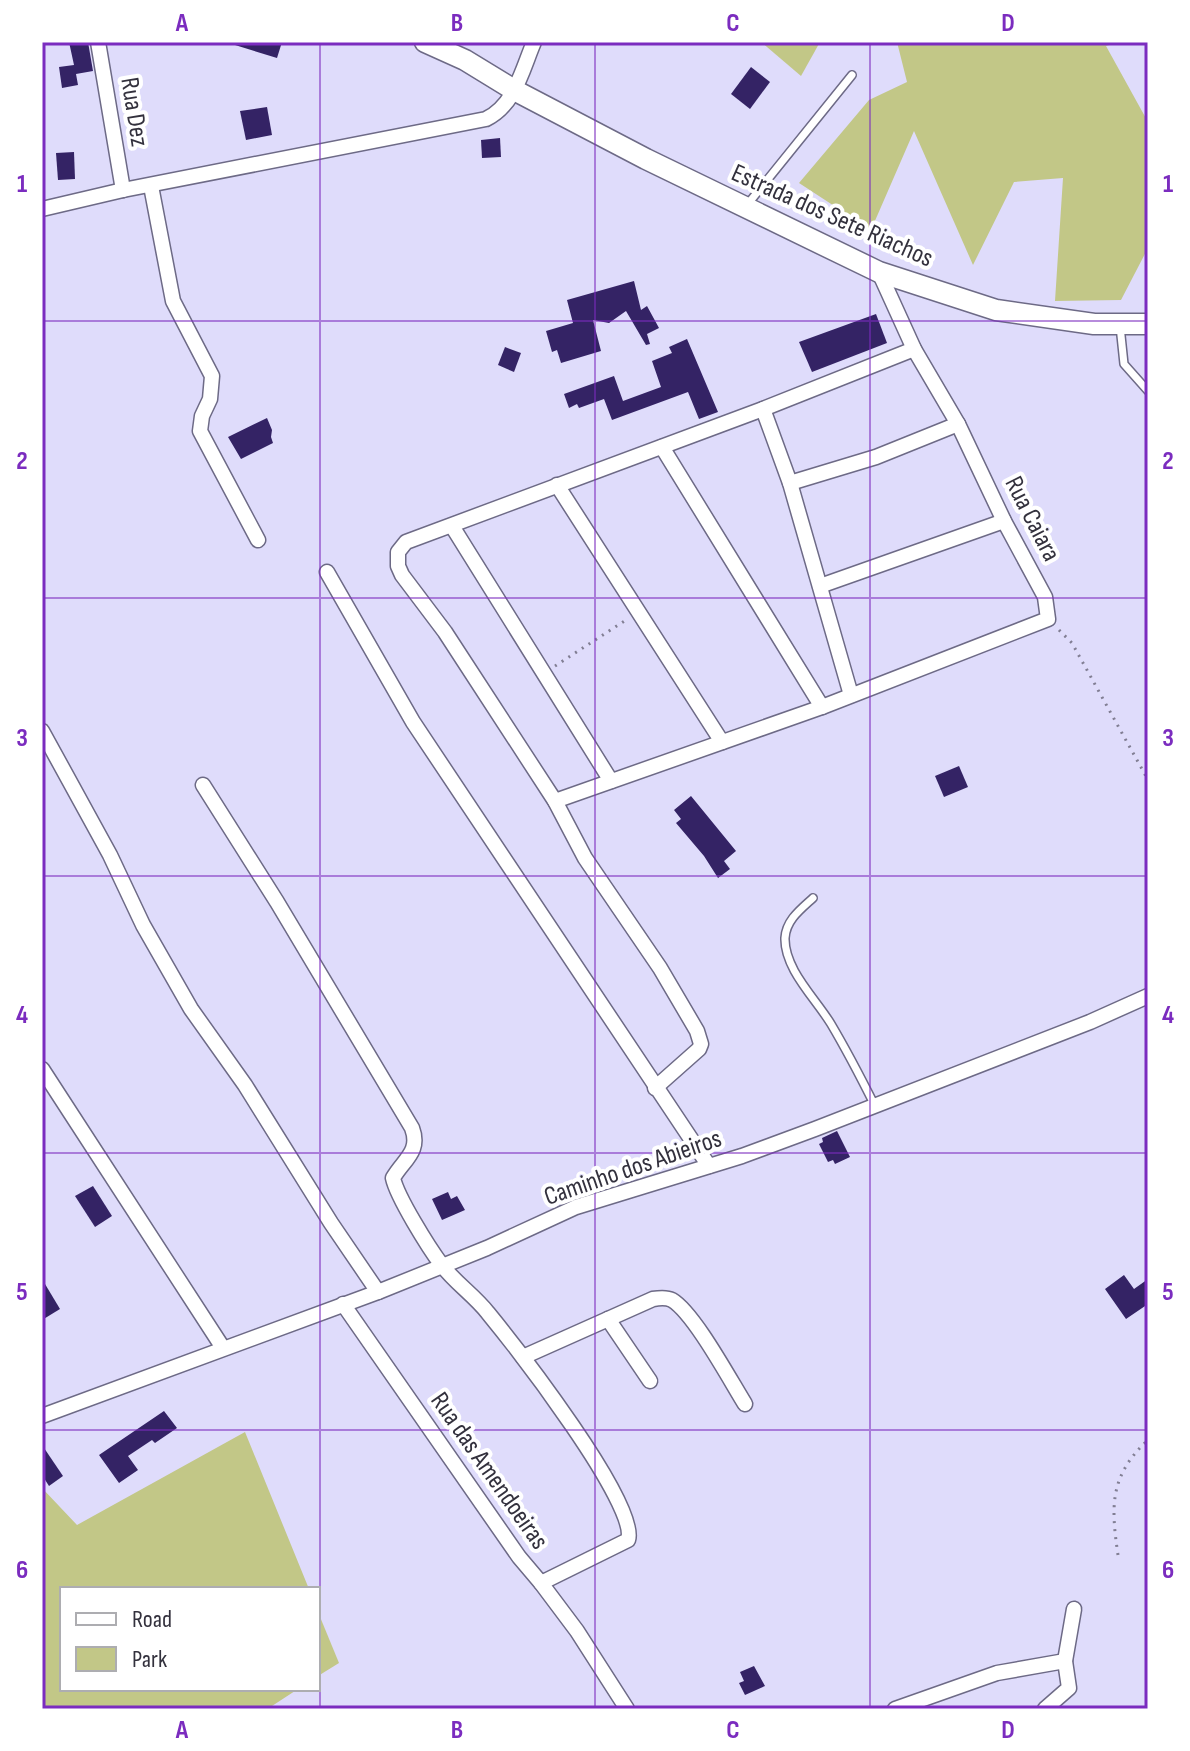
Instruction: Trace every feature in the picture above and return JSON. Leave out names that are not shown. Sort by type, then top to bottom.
[{"type":"street","name":"Rua Dez","points":[[98,42],[123,190]]},
{"type":"street","name":"Estrada dos Sete Riachos","points":[[425,42],[465,60],[514,90],[646,159],[879,272],[996,310],[1052,320],[1148,324]]},
{"type":"street","points":[[42,209],[123,190],[474,122],[504,108],[534,42]]},
{"type":"street","points":[[151,186],[173,301],[212,376],[210,399],[202,416],[200,431],[258,540]]},
{"type":"street","name":"Rua Caiara","points":[[879,272],[914,349],[958,424],[1004,521],[1045,597],[1048,619]]},
{"type":"street","points":[[655,1088],[696,1053],[700,1039],[660,968],[569,833],[555,801],[445,632],[398,566],[398,552],[406,542],[763,409],[914,349]]},
{"type":"street","points":[[763,409],[790,483],[851,695]]},
{"type":"street","points":[[790,483],[876,457],[958,424]]},
{"type":"street","points":[[662,447],[822,707]]},
{"type":"street","points":[[557,485],[722,742]]},
{"type":"street","points":[[820,586],[1004,521]]},
{"type":"street","points":[[452,526],[611,781]]},
{"type":"street","points":[[327,572],[413,722],[709,1166]]},
{"type":"street","points":[[555,801],[822,707],[1048,619]]},
{"type":"street","points":[[42,731],[110,855],[143,925],[191,1009],[245,1085],[378,1292]]},
{"type":"street","name":"Rua das Amendoeiras","points":[[203,785],[412,1128],[415,1148],[394,1175],[393,1182],[442,1265],[486,1310],[523,1357],[607,1478],[624,1510],[631,1531],[628,1540],[541,1583],[510,1544],[343,1304]]},
{"type":"street","name":"Caminho dos Abieiros","points":[[42,1416],[378,1292],[487,1248],[576,1207],[709,1166],[875,1106],[1090,1022],[1148,996]]},
{"type":"street","points":[[42,1069],[223,1348]]},
{"type":"street","points":[[523,1357],[653,1299],[672,1300],[692,1322],[745,1404]]},
{"type":"street","points":[[608,1319],[650,1381]]},
{"type":"street","points":[[541,1583],[577,1631],[627,1709]]},
{"type":"street","points":[[1045,1709],[1069,1688],[1065,1661],[1074,1609]]},
{"type":"street","points":[[895,1709],[997,1673],[1065,1661]]},
{"type":"lane","points":[[746,206],[852,75]]},
{"type":"lane","points":[[1119,324],[1124,364],[1148,391]]},
{"type":"lane","points":[[813,898],[793,916],[787,927],[786,947],[800,979],[830,1023],[875,1106]]},
{"type":"path","points":[[544,673],[639,611]]},
{"type":"path","points":[[1048,619],[1072,643],[1148,780]]},
{"type":"path","points":[[1118,1555],[1112,1516],[1114,1494],[1119,1477],[1148,1440]]},
{"type":"green space","points":[[761,42],[820,42],[801,76]]},
{"type":"green space","points":[[897,42],[1120,42],[1106,46],[1148,122],[1148,248],[1121,300],[1055,301],[1063,178],[1014,182],[973,265],[914,131],[871,230],[799,183],[869,100],[907,82]]},
{"type":"green space","points":[[245,1432],[308,1587],[60,1587],[60,1691],[295,1691],[272,1709],[42,1709],[42,1488],[77,1525]]},
{"type":"green space","points":[[320,1617],[339,1663],[320,1675]]},
{"type":"building","points":[[69,42],[88,42],[93,71],[76,74],[78,85],[62,88],[59,67],[74,65]]},
{"type":"building","points":[[235,42],[282,42],[277,58],[235,45]]},
{"type":"building","points":[[751,67],[770,82],[750,109],[731,94]]},
{"type":"building","points":[[267,107],[272,135],[246,140],[240,111]]},
{"type":"building","points":[[500,138],[501,157],[482,158],[481,140]]},
{"type":"building","points":[[74,152],[75,179],[58,180],[56,153]]},
{"type":"building","points":[[634,281],[641,310],[647,306],[659,328],[647,334],[650,344],[646,345],[626,311],[609,323],[593,320],[601,351],[561,363],[557,350],[552,352],[546,331],[573,323],[567,300]]},
{"type":"building","points":[[876,314],[887,343],[812,372],[799,342]]},
{"type":"building","points":[[687,339],[718,412],[699,419],[688,392],[612,420],[604,399],[579,408],[577,404],[569,408],[564,394],[614,376],[623,401],[661,387],[652,361],[672,353],[669,347]]},
{"type":"building","points":[[505,347],[521,353],[514,372],[498,365]]},
{"type":"building","points":[[267,418],[273,443],[241,459],[228,437]]},
{"type":"building","points":[[959,766],[968,787],[944,797],[935,776]]},
{"type":"building","points":[[691,796],[736,851],[724,861],[730,869],[718,878],[676,823],[681,819],[674,810]]},
{"type":"building","points":[[837,1131],[850,1157],[835,1164],[833,1160],[828,1162],[819,1144],[823,1142],[822,1138]]},
{"type":"building","points":[[93,1186],[112,1216],[95,1227],[75,1196]]},
{"type":"building","points":[[448,1192],[451,1199],[457,1196],[465,1210],[442,1220],[432,1199]]},
{"type":"building","points":[[1124,1275],[1134,1289],[1148,1279],[1148,1304],[1126,1319],[1105,1289]]},
{"type":"building","points":[[42,1279],[60,1309],[42,1320]]},
{"type":"building","points":[[164,1411],[177,1428],[128,1456],[138,1470],[119,1483],[99,1455]]},
{"type":"building","points":[[42,1445],[63,1476],[49,1486],[42,1475]]},
{"type":"building","points":[[754,1666],[765,1686],[745,1695],[739,1683],[744,1681],[740,1672]]}]
